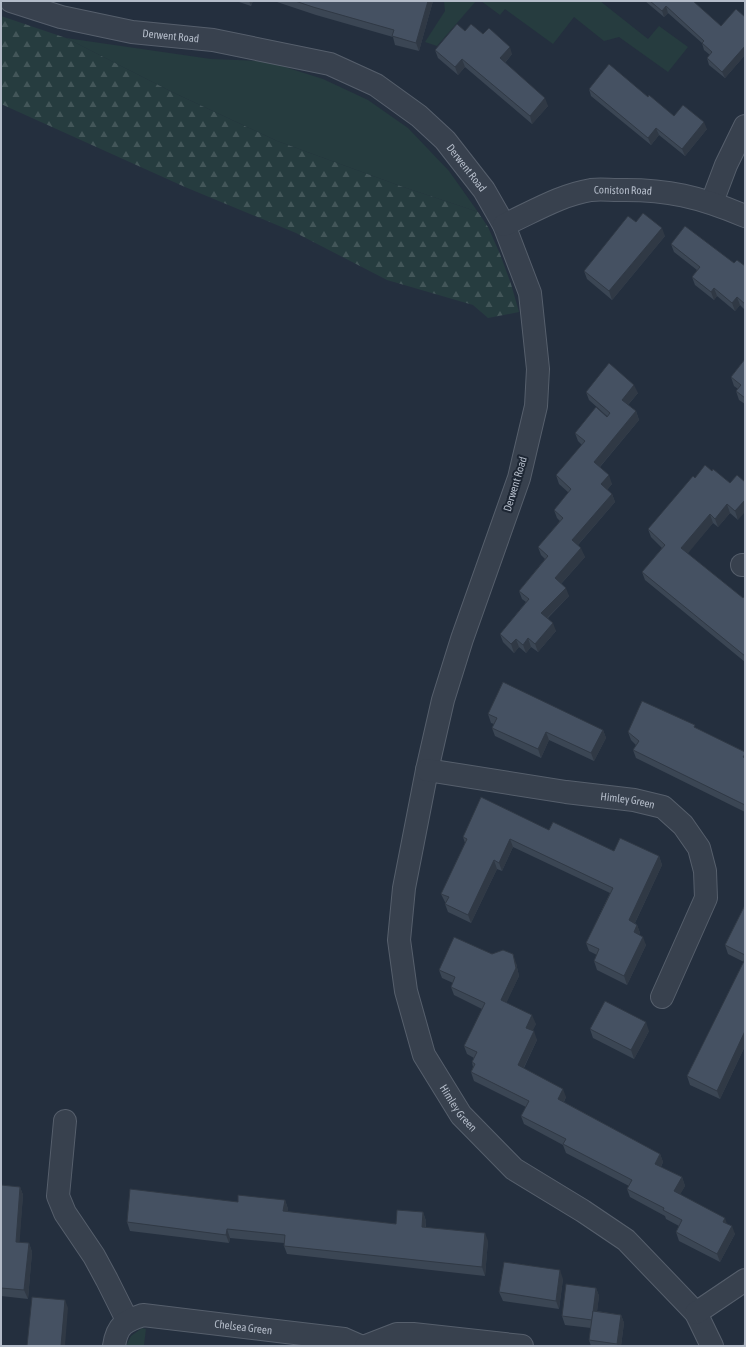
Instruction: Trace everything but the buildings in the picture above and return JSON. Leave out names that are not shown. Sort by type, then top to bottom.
[{"type":"street","name":"Derwent Road","points":[[11,1],[61,17],[132,32],[213,40],[330,64],[376,85],[419,116],[445,140],[484,190],[504,225],[530,293],[538,369],[536,406],[519,478],[462,639]]},
{"type":"street","points":[[712,202],[726,165],[745,126]]},
{"type":"street","name":"Coniston Road","points":[[504,225],[560,199],[591,190],[648,190],[671,192],[712,202],[745,216]]},
{"type":"street","name":"Himley Green","points":[[462,639],[443,700],[404,888],[400,940],[406,991],[424,1055],[461,1115],[514,1170],[583,1211],[626,1240],[696,1313],[712,1346]]},
{"type":"street","name":"Himley Green","points":[[428,770],[566,792],[634,800],[663,807],[683,825],[699,848],[705,871],[706,898],[662,997]]},
{"type":"street","points":[[65,1121],[58,1196],[65,1213],[94,1256],[127,1320],[115,1335],[114,1346]]},
{"type":"street","points":[[696,1313],[745,1280]]},
{"type":"street","name":"Chelsea Green","points":[[127,1320],[143,1315],[344,1339],[360,1346]]},
{"type":"street","points":[[366,1346],[397,1334],[413,1334],[522,1346]]},
{"type":"green space","points":[[444,1],[476,1],[437,46],[425,42],[445,11]]},
{"type":"green space","points":[[481,1],[600,1],[648,39],[659,26],[688,47],[668,72],[619,37],[604,41],[574,17],[553,44],[505,9],[500,15]]},
{"type":"green space","points":[[1,16],[66,38],[172,92],[277,141],[403,187],[478,212],[488,227],[500,254],[519,312],[488,318],[473,305],[387,280],[296,233],[185,187],[1,104]]},
{"type":"green space","points":[[66,38],[211,59],[266,61],[323,79],[368,100],[408,128],[449,171],[478,212],[403,187],[277,141],[172,92]]},
{"type":"green space","points":[[142,1328],[146,1329],[144,1345],[156,1346],[126,1346],[131,1336]]}]
